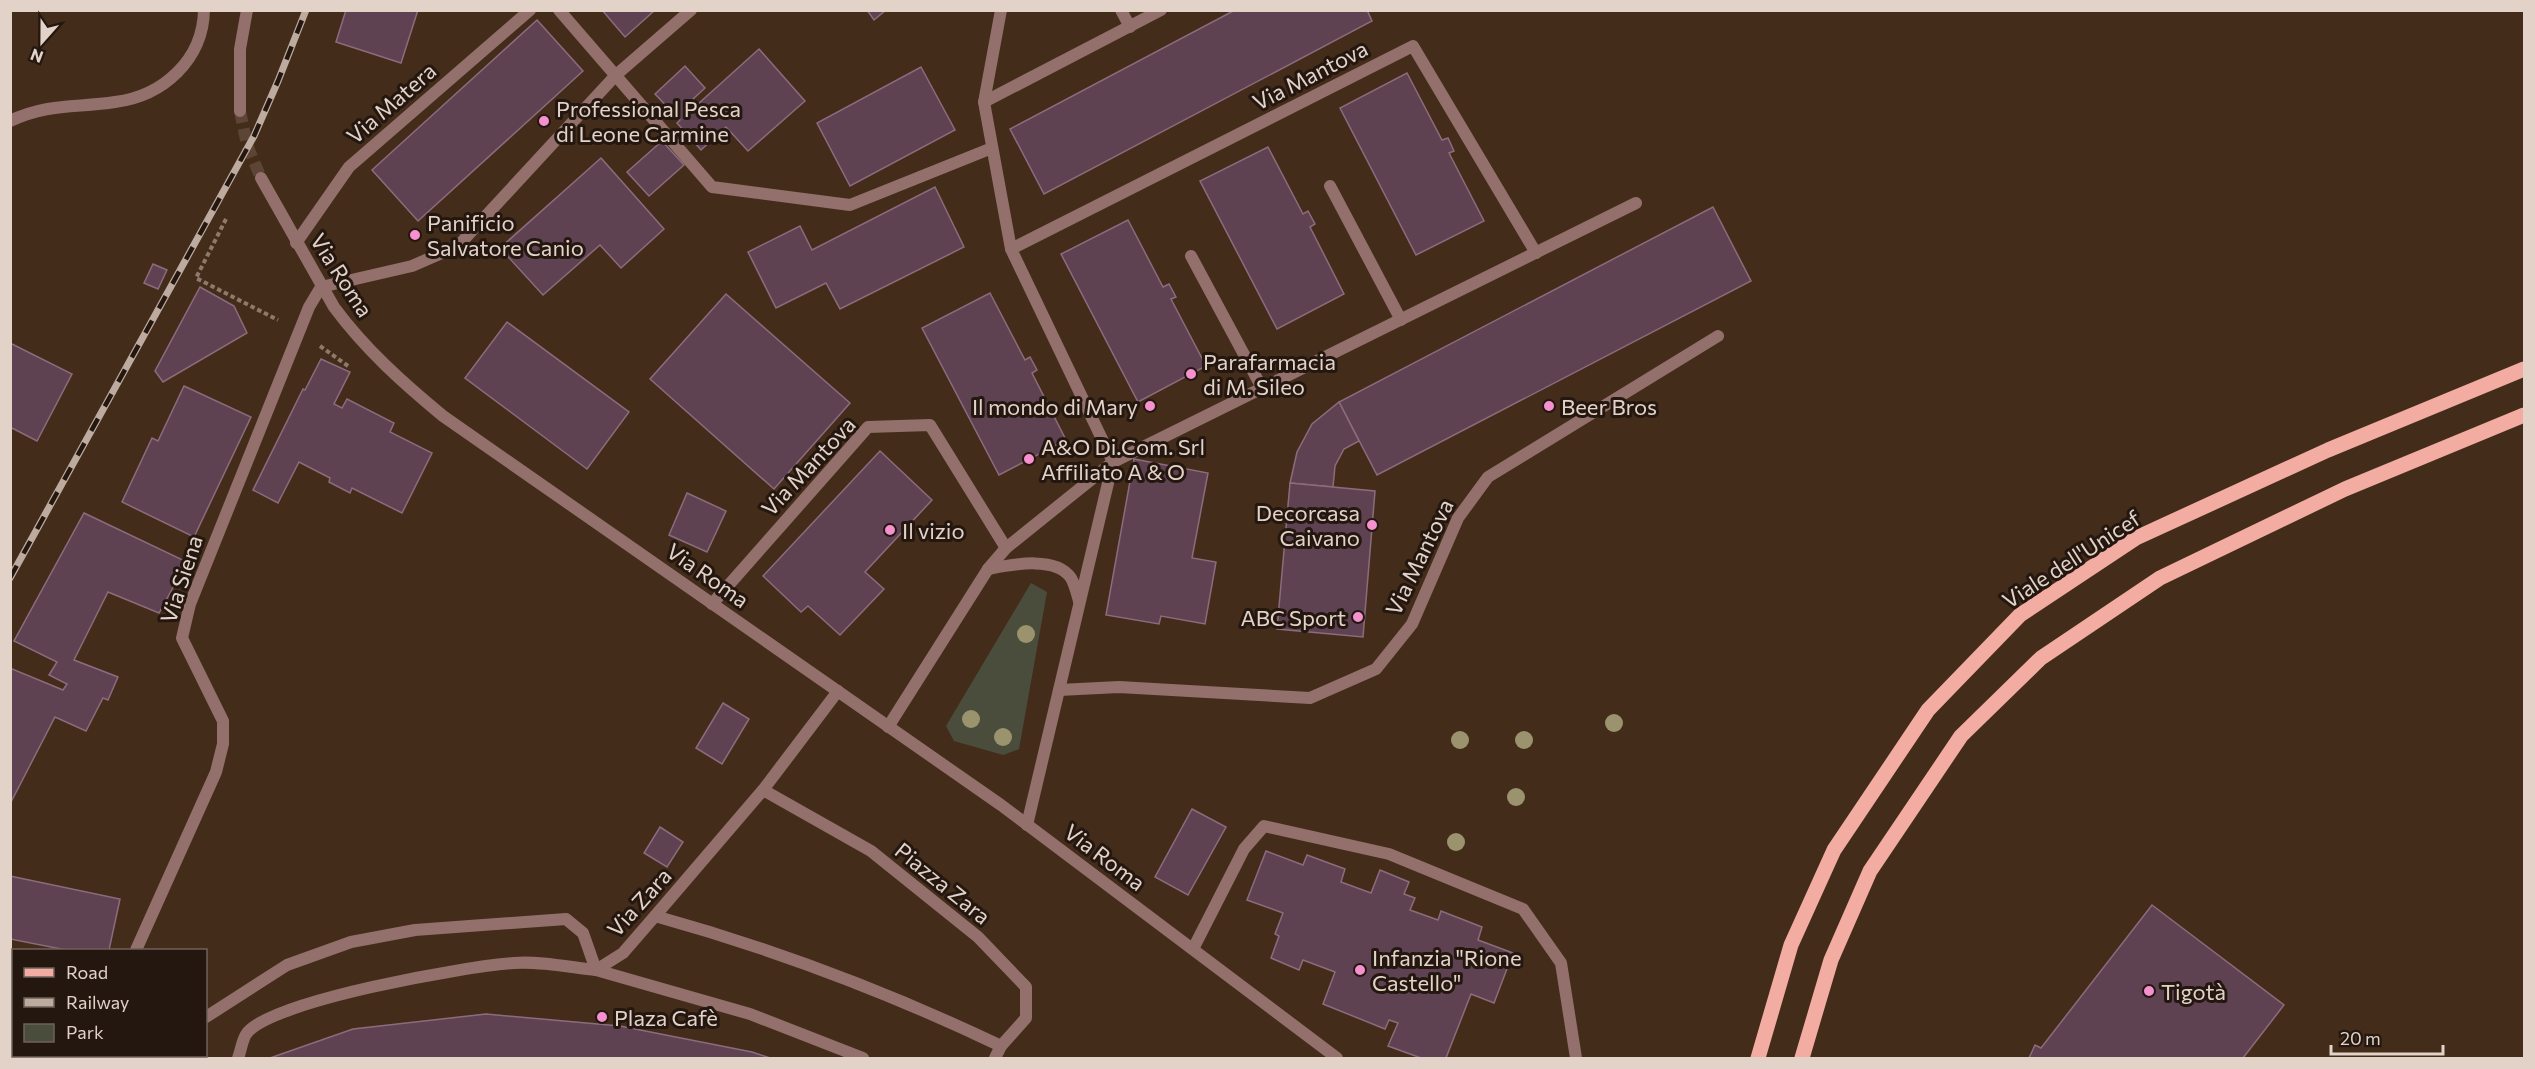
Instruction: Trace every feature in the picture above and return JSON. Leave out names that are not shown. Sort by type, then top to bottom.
[{"type":"main road","name":"Viale dell'Unicef","points":[[1758,1059],[1791,945],[1834,850],[1928,710],[2020,615],[2136,538],[2328,450],[2524,369]]},
{"type":"main road","points":[[1802,1059],[1831,960],[1870,871],[1961,736],[2041,658],[2160,578],[2344,489],[2524,415]]},
{"type":"street","points":[[10,122],[51,107],[124,100],[142,96],[166,83],[183,67],[198,45],[204,10]]},
{"type":"street","points":[[240,111],[239,70],[247,10]]},
{"type":"street","name":"Via Matera","points":[[296,243],[349,167],[530,10]]},
{"type":"street","points":[[559,10],[712,187],[850,205],[992,148]]},
{"type":"street","points":[[321,287],[412,266],[458,246],[616,75],[691,10]]},
{"type":"street","points":[[1001,10],[984,102],[1011,249],[1113,462],[1027,825]]},
{"type":"street","points":[[1121,10],[1130,27]]},
{"type":"street","points":[[984,102],[1161,10]]},
{"type":"street","name":"Via Mantova","points":[[1011,249],[1413,46],[1536,253]]},
{"type":"street","name":"Via Roma","points":[[261,178],[321,287],[348,326],[400,380],[443,416],[1027,825],[1337,1059]]},
{"type":"street","points":[[1330,186],[1401,320]]},
{"type":"street","points":[[888,726],[988,569],[1006,548],[1113,462],[1636,203]]},
{"type":"street","points":[[1191,256],[1262,388]]},
{"type":"street","name":"Via Siena","points":[[137,949],[216,772],[223,744],[223,721],[182,638],[190,604],[297,332],[321,287]]},
{"type":"street","name":"Via Mantova","points":[[1059,690],[1119,687],[1310,698],[1376,669],[1412,624],[1458,518],[1488,477],[1718,336]]},
{"type":"street","name":"Via Mantova","points":[[712,604],[868,427],[930,425],[1006,548]]},
{"type":"street","points":[[988,569],[1025,562],[1051,565],[1070,577],[1080,602]]},
{"type":"street","name":"Via Zara","points":[[596,970],[623,953],[763,790],[838,692]]},
{"type":"street","name":"Piazza Zara","points":[[763,790],[871,851],[978,937],[1026,987],[1026,1018],[1001,1046],[995,1059]]},
{"type":"street","points":[[1193,949],[1244,849],[1264,826],[1389,854],[1523,909],[1561,963],[1576,1059]]},
{"type":"street","points":[[655,916],[717,933],[935,1014],[1001,1046]]},
{"type":"street","points":[[207,1016],[287,965],[351,942],[415,930],[566,919],[583,933],[596,970]]},
{"type":"street","points":[[238,1059],[247,1033],[277,1013],[348,992],[486,966],[517,963],[596,970],[750,1014],[863,1059]]},
{"type":"path","points":[[226,219],[196,278],[270,314]]},
{"type":"green space","points":[[1031,583],[1047,592],[1019,749],[1003,755],[954,741],[946,726]]},
{"type":"building","points":[[346,10],[418,10],[401,63],[336,42]]},
{"type":"building","points":[[602,10],[655,10],[625,37]]},
{"type":"building","points":[[867,10],[886,10],[874,20]]},
{"type":"building","points":[[1235,10],[1367,10],[1372,21],[1044,194],[1010,129]]},
{"type":"building","points":[[537,20],[583,71],[418,221],[372,170]]},
{"type":"building","points":[[759,49],[805,101],[748,151],[726,127],[701,150],[677,123],[680,120],[655,94],[685,66],[705,88],[693,99],[698,104]]},
{"type":"building","points":[[921,67],[955,130],[850,186],[817,123]]},
{"type":"building","points":[[1407,73],[1442,140],[1448,138],[1454,151],[1449,153],[1484,221],[1416,255],[1340,108]]},
{"type":"building","points":[[662,141],[684,165],[649,196],[627,172]]},
{"type":"building","points":[[1268,147],[1303,214],[1308,211],[1315,224],[1310,227],[1344,294],[1277,329],[1200,181]]},
{"type":"building","points":[[601,158],[664,229],[621,268],[600,245],[543,295],[500,248]]},
{"type":"building","points":[[935,187],[964,247],[840,309],[826,283],[776,308],[748,252],[800,226],[812,250]]},
{"type":"building","points":[[1713,207],[1751,281],[1377,475],[1339,402]]},
{"type":"building","points":[[1128,220],[1163,287],[1169,284],[1176,297],[1171,299],[1206,366],[1138,402],[1061,254]]},
{"type":"building","points":[[153,264],[167,270],[158,289],[144,283]]},
{"type":"building","points":[[200,287],[234,306],[247,333],[163,382],[155,371]]},
{"type":"building","points":[[990,293],[1025,360],[1030,357],[1037,370],[1032,373],[1066,440],[999,475],[922,328]]},
{"type":"building","points":[[726,294],[850,403],[774,489],[650,379]]},
{"type":"building","points":[[507,322],[629,412],[587,469],[465,378]]},
{"type":"building","points":[[10,343],[72,374],[37,441],[10,427]]},
{"type":"building","points":[[321,359],[350,372],[334,404],[342,408],[347,399],[394,423],[390,432],[432,453],[402,513],[352,488],[350,493],[329,482],[330,478],[299,462],[278,503],[253,490],[303,389],[305,390]]},
{"type":"building","points":[[184,386],[251,417],[194,537],[122,502],[152,438],[158,441]]},
{"type":"building","points":[[1339,402],[1359,441],[1344,449],[1335,466],[1333,487],[1290,483],[1297,452],[1312,424]]},
{"type":"building","points":[[880,451],[932,500],[865,572],[884,589],[840,635],[808,606],[801,612],[763,576]]},
{"type":"building","points":[[1134,459],[1208,473],[1192,558],[1216,562],[1205,624],[1161,616],[1159,624],[1106,615]]},
{"type":"building","points":[[1290,483],[1375,491],[1363,637],[1277,629]]},
{"type":"building","points":[[687,493],[726,511],[707,552],[669,535]]},
{"type":"building","points":[[84,513],[187,562],[159,613],[108,592],[74,660],[118,677],[108,700],[103,698],[86,731],[55,717],[10,804],[10,668],[63,690],[67,684],[49,675],[57,662],[14,641]]},
{"type":"building","points":[[723,703],[749,719],[722,764],[696,748]]},
{"type":"building","points":[[1192,809],[1226,827],[1188,895],[1155,877]]},
{"type":"building","points":[[660,827],[683,842],[667,867],[644,853]]},
{"type":"building","points":[[1266,851],[1303,865],[1307,855],[1345,869],[1341,882],[1371,893],[1380,870],[1409,882],[1404,894],[1415,898],[1410,910],[1438,920],[1441,911],[1482,927],[1478,940],[1513,953],[1494,1003],[1471,994],[1446,1058],[1421,1058],[1388,1046],[1398,1023],[1389,1020],[1385,1029],[1323,1004],[1335,972],[1303,960],[1299,970],[1271,958],[1279,936],[1275,934],[1283,913],[1247,900]]},
{"type":"building","points":[[10,876],[120,899],[109,949],[61,949],[10,939]]},
{"type":"building","points":[[2152,905],[2284,1005],[2243,1058],[2029,1058],[2035,1045],[2041,1048]]},
{"type":"building","points":[[486,1014],[620,1026],[752,1052],[770,1058],[270,1058],[353,1029]]},
{"type":"tunnel","points":[[240,111],[247,145],[261,178]]},
{"type":"railway","points":[[10,578],[254,136],[306,10]]},
{"type":"place","name":"Professional Pesca di Leone Carmine","points":[[544,121]]},
{"type":"place","name":"Panificio Salvatore Canio","points":[[415,235]]},
{"type":"place","name":"Parafarmacia di M. Sileo","points":[[1191,374]]},
{"type":"place","name":"Il mondo di Mary","points":[[1150,406]]},
{"type":"place","name":"Beer Bros","points":[[1549,406]]},
{"type":"place","name":"A&O Di.Com. Srl Affiliato A & O","points":[[1029,459]]},
{"type":"place","name":"Decorcasa Caivano","points":[[1372,525]]},
{"type":"place","name":"Il vizio","points":[[890,530]]},
{"type":"place","name":"ABC Sport","points":[[1358,617]]},
{"type":"place","name":"Infanzia \"Rione Castello\"","points":[[1360,970]]},
{"type":"place","name":"Tigotà","points":[[2149,991]]},
{"type":"place","name":"Plaza Cafè","points":[[602,1017]]}]
